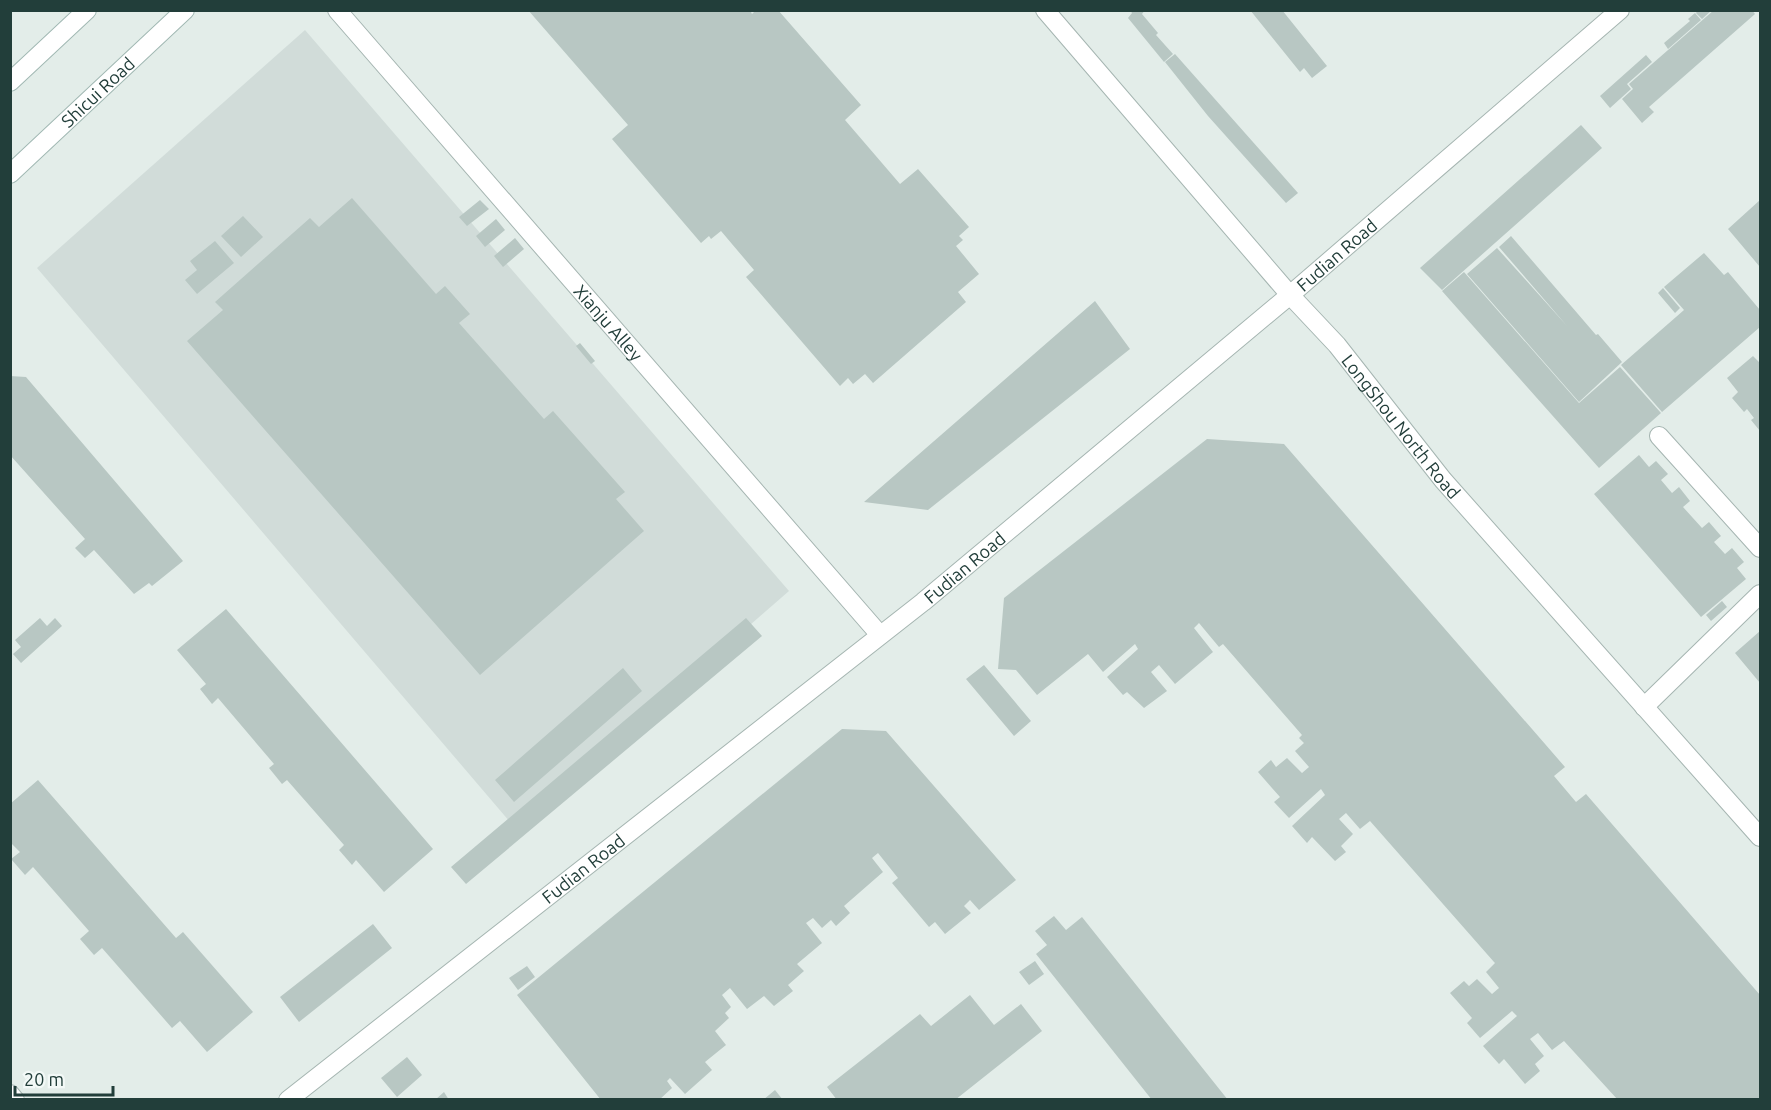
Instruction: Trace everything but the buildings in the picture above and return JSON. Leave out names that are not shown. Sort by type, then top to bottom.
[{"type":"street","points":[[10,82],[87,10]]},
{"type":"street","name":"Shicui Road","points":[[10,174],[185,10]]},
{"type":"street","name":"Xianju Alley","points":[[337,10],[880,635]]},
{"type":"street","name":"LongShou North Road","points":[[1045,10],[1290,295],[1337,345],[1443,480],[1761,837]]},
{"type":"street","name":"Fudian Road","points":[[288,1100],[922,602],[1290,295],[1620,10]]},
{"type":"street","points":[[1659,436],[1761,548]]},
{"type":"street","points":[[1644,707],[1761,594]]},
{"type":"street","points":[[10,1094],[15,1100]]},
{"type":"shaded area","points":[[305,30],[789,591],[516,829],[37,268]]}]
